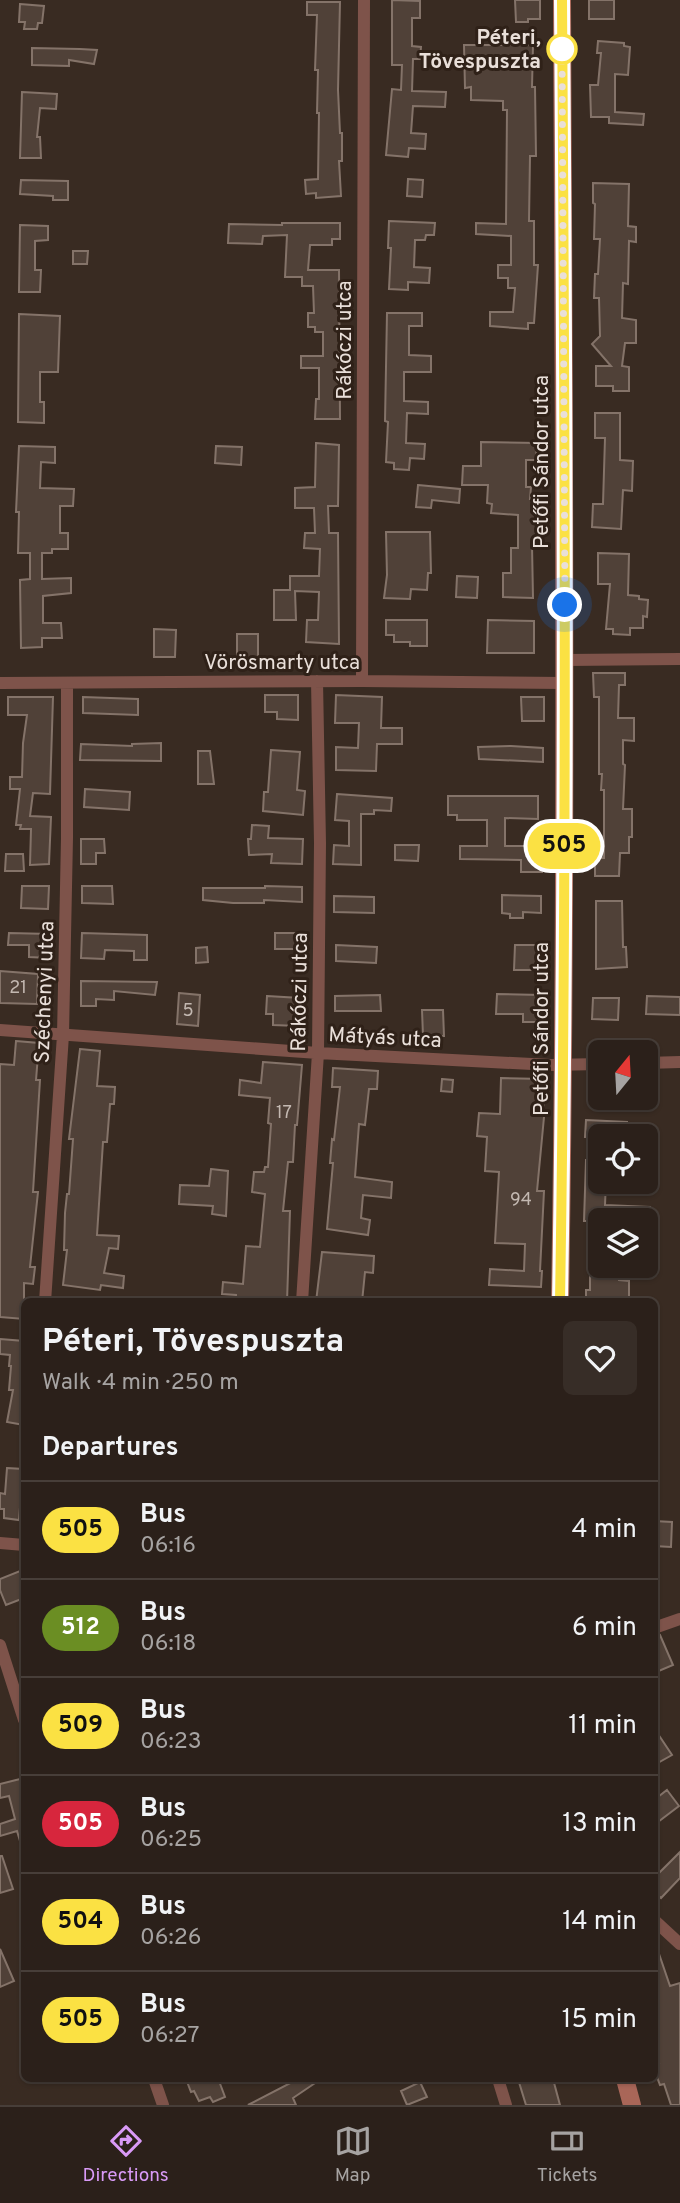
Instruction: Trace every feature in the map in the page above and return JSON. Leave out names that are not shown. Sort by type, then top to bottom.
[{"type":"main road","name":"Petőfi Sándor utca","points":[[560,1298],[564,1065],[565,660],[562,0]]},
{"type":"main road","points":[[626,2082],[632,2105]]},
{"type":"street","name":"Rákóczi utca","points":[[362,681],[364,0]]},
{"type":"street","points":[[565,660],[680,660]]},
{"type":"street","name":"Rákóczi utca","points":[[302,1298],[318,1053],[320,844],[317,681]]},
{"type":"street","name":"Vörösmarty utca","points":[[0,683],[564,683]]},
{"type":"street","name":"Széchenyi utca","points":[[45,1298],[63,1035],[67,683]]},
{"type":"street","name":"Mátyás utca","points":[[0,1030],[318,1053],[588,1064]]},
{"type":"street","points":[[658,1063],[680,1062]]},
{"type":"street","points":[[0,1543],[21,1545]]},
{"type":"street","points":[[658,1627],[680,1619]]},
{"type":"street","points":[[0,1644],[21,1710]]},
{"type":"street","points":[[658,1924],[680,1944]]},
{"type":"street","points":[[155,2082],[163,2105]]},
{"type":"street","points":[[499,2082],[506,2105]]},
{"type":"building","points":[[392,0],[420,1],[420,18],[412,18],[412,46],[421,47],[420,59],[413,59],[412,91],[446,92],[445,107],[413,106],[411,133],[426,134],[425,149],[409,148],[408,157],[386,155],[392,89],[401,90],[402,65],[392,65]]},
{"type":"building","points":[[515,0],[540,0],[540,19],[516,22]]},
{"type":"building","points":[[589,0],[614,0],[614,19],[589,19]]},
{"type":"building","points":[[307,2],[340,2],[338,90],[342,133],[342,161],[339,161],[341,196],[316,198],[316,193],[306,194],[305,180],[318,179],[319,113],[318,70],[315,70],[317,15],[307,15]]},
{"type":"building","points":[[20,4],[44,6],[42,23],[38,23],[37,29],[24,29],[25,22],[19,22]]},
{"type":"building","points":[[598,41],[624,43],[624,46],[630,47],[628,75],[615,74],[615,112],[644,114],[643,125],[609,123],[609,117],[591,117],[590,85],[598,85],[601,53],[597,53]]},
{"type":"building","points":[[464,45],[533,45],[532,87],[535,87],[536,156],[530,156],[529,221],[534,221],[534,265],[538,265],[534,323],[528,323],[528,329],[490,326],[490,312],[513,312],[515,288],[508,288],[508,278],[498,278],[498,265],[511,265],[511,236],[476,234],[476,223],[506,224],[507,110],[503,110],[503,101],[471,100],[471,87],[465,88]]},
{"type":"building","points":[[32,48],[97,50],[94,64],[69,60],[69,66],[32,65]]},
{"type":"building","points":[[22,92],[57,94],[56,109],[40,108],[37,137],[40,137],[41,158],[20,158]]},
{"type":"building","points":[[408,179],[423,180],[422,197],[407,196]]},
{"type":"building","points":[[21,180],[68,181],[68,200],[53,200],[53,196],[20,194]]},
{"type":"building","points":[[593,183],[629,184],[628,226],[636,227],[636,242],[629,241],[628,284],[623,283],[622,318],[636,320],[636,343],[625,343],[622,366],[629,367],[629,391],[613,391],[613,386],[596,386],[596,366],[611,366],[592,344],[600,336],[599,298],[594,298],[600,239],[594,239]]},
{"type":"building","points":[[389,221],[435,223],[434,235],[426,235],[425,240],[415,240],[414,267],[430,268],[429,283],[408,282],[408,290],[389,289]]},
{"type":"building","points":[[340,223],[340,239],[332,239],[332,245],[310,245],[308,270],[339,270],[340,419],[315,419],[316,399],[319,399],[319,368],[301,368],[301,356],[323,356],[323,332],[315,332],[315,327],[308,327],[308,313],[314,313],[313,286],[302,286],[302,277],[285,277],[287,235],[263,236],[262,244],[228,243],[229,224]]},
{"type":"building","points":[[20,225],[48,226],[48,240],[35,241],[35,270],[41,270],[40,292],[19,292]]},
{"type":"building","points":[[73,251],[88,251],[87,264],[73,264]]},
{"type":"building","points":[[387,313],[422,313],[422,326],[409,326],[409,355],[431,356],[431,372],[404,372],[404,401],[428,402],[428,414],[407,413],[406,443],[425,444],[424,459],[410,458],[409,470],[394,469],[394,463],[386,462]]},
{"type":"building","points":[[19,314],[60,316],[58,372],[40,372],[40,402],[44,402],[44,423],[18,422]]},
{"type":"building","points":[[595,413],[620,413],[620,460],[633,461],[632,491],[623,490],[621,529],[592,527],[593,504],[603,504],[605,438],[595,438]]},
{"type":"building","points":[[481,442],[537,443],[536,460],[526,460],[526,487],[531,487],[530,499],[536,499],[536,545],[532,545],[533,598],[503,597],[503,573],[511,573],[511,548],[518,548],[518,515],[491,513],[492,504],[487,503],[488,485],[462,485],[463,466],[481,466]]},
{"type":"building","points":[[316,443],[339,445],[338,506],[328,506],[329,533],[338,533],[339,644],[306,642],[307,620],[318,620],[319,592],[295,591],[296,620],[274,620],[274,590],[290,590],[290,576],[319,576],[320,549],[304,548],[305,533],[315,533],[314,508],[295,508],[295,488],[315,487]]},
{"type":"building","points":[[19,446],[55,447],[55,463],[41,462],[40,488],[74,489],[73,506],[60,506],[60,533],[68,533],[68,549],[52,549],[52,553],[42,553],[42,579],[71,578],[71,593],[43,596],[43,623],[61,623],[62,638],[42,638],[42,647],[21,648],[20,580],[30,579],[30,553],[18,553],[19,512],[16,512]]},
{"type":"building","points":[[216,446],[242,447],[241,465],[215,463]]},
{"type":"building","points":[[418,485],[460,489],[459,503],[432,500],[431,508],[416,507]]},
{"type":"building","points":[[386,532],[430,532],[431,573],[428,573],[427,590],[411,589],[410,599],[384,598],[387,575]]},
{"type":"building","points":[[598,553],[629,554],[628,595],[648,600],[647,617],[643,616],[643,628],[630,628],[630,635],[613,634],[613,629],[606,629],[610,584],[598,584]]},
{"type":"building","points":[[457,576],[478,577],[477,598],[456,597]]},
{"type":"building","points":[[386,620],[427,620],[427,646],[394,642],[394,635],[386,635]]},
{"type":"building","points":[[488,620],[534,621],[534,653],[487,653]]},
{"type":"building","points":[[154,629],[176,630],[175,657],[154,657]]},
{"type":"building","points":[[237,634],[258,634],[258,659],[237,659]]},
{"type":"building","points":[[593,673],[625,673],[625,685],[619,685],[618,718],[634,718],[634,741],[623,740],[623,809],[632,809],[632,837],[629,837],[629,853],[620,853],[619,876],[595,876],[595,858],[604,858],[604,790],[601,790],[602,774],[599,774],[599,697],[594,697]]},
{"type":"building","points":[[265,695],[298,695],[298,720],[277,719],[277,712],[265,712]]},
{"type":"building","points":[[336,695],[382,697],[381,728],[402,728],[402,744],[377,744],[376,771],[336,770],[336,747],[358,748],[359,723],[335,723]]},
{"type":"building","points":[[8,697],[53,697],[50,794],[33,793],[30,816],[51,817],[49,864],[30,865],[31,829],[20,829],[21,825],[16,825],[20,789],[10,789],[10,777],[22,777],[27,715],[8,715]]},
{"type":"building","points":[[83,697],[138,699],[138,715],[83,713]]},
{"type":"building","points":[[521,697],[544,697],[544,721],[522,721]]},
{"type":"building","points":[[161,743],[161,761],[80,760],[81,744],[132,746]]},
{"type":"building","points":[[478,747],[543,748],[543,762],[479,759]]},
{"type":"building","points":[[271,750],[300,752],[297,790],[305,791],[303,815],[263,811],[264,792],[268,792]]},
{"type":"building","points":[[198,751],[210,751],[214,784],[198,784]]},
{"type":"building","points":[[85,789],[130,792],[129,810],[84,807]]},
{"type":"building","points":[[337,794],[392,798],[391,811],[374,810],[374,814],[361,814],[361,865],[333,864],[334,845],[349,846],[349,821],[335,820]]},
{"type":"building","points":[[448,796],[538,796],[538,819],[505,818],[505,846],[542,846],[542,872],[521,872],[521,860],[460,859],[460,846],[487,846],[487,820],[457,820],[457,815],[448,815]]},
{"type":"building","points":[[252,825],[269,826],[268,838],[303,839],[302,864],[271,863],[272,854],[249,855],[248,839],[251,839]]},
{"type":"building","points":[[81,839],[104,839],[105,853],[96,853],[96,864],[81,864]]},
{"type":"building","points":[[395,845],[419,845],[418,861],[395,860]]},
{"type":"building","points":[[6,854],[23,854],[24,871],[5,871]]},
{"type":"building","points":[[22,886],[49,886],[48,909],[21,908]]},
{"type":"building","points":[[82,886],[112,886],[113,904],[82,903]]},
{"type":"building","points":[[302,887],[302,902],[264,900],[264,903],[233,903],[203,900],[203,888]]},
{"type":"building","points":[[502,895],[541,896],[541,913],[523,912],[523,918],[510,918],[510,914],[502,913]]},
{"type":"building","points":[[334,896],[374,897],[374,913],[334,912]]},
{"type":"building","points":[[596,901],[622,901],[623,947],[626,947],[627,967],[596,969]]},
{"type":"building","points":[[9,933],[50,934],[49,958],[29,957],[29,945],[8,945]]},
{"type":"building","points":[[82,933],[147,935],[147,960],[134,960],[134,951],[105,950],[104,959],[81,958]]},
{"type":"building","points":[[275,933],[303,933],[303,949],[275,949]]},
{"type":"building","points":[[336,945],[377,947],[376,963],[336,961]]},
{"type":"building","points":[[515,945],[542,945],[542,970],[514,970]]},
{"type":"building","points":[[207,947],[208,962],[196,963],[196,948]]},
{"type":"building","points":[[0,971],[38,974],[37,1004],[0,1003]]},
{"type":"building","points":[[81,981],[157,982],[155,995],[114,991],[114,1000],[96,999],[96,1006],[81,1006]]},
{"type":"building","points":[[179,993],[200,995],[198,1026],[177,1024]]},
{"type":"building","points":[[497,994],[541,995],[541,1022],[523,1022],[523,1014],[496,1014]]},
{"type":"building","points":[[380,995],[381,1011],[335,1011],[335,996]]},
{"type":"building","points":[[267,996],[300,998],[298,1026],[273,1025],[273,1014],[266,1014]]},
{"type":"building","points":[[647,996],[680,997],[680,1015],[646,1014]]},
{"type":"building","points":[[593,998],[619,998],[618,1020],[592,1019]]},
{"type":"building","points":[[422,1010],[443,1010],[444,1036],[423,1036]]},
{"type":"building","points":[[16,1041],[39,1043],[36,1080],[40,1080],[33,1192],[38,1192],[30,1267],[35,1267],[33,1284],[24,1283],[21,1319],[0,1317],[0,1064],[14,1065]]},
{"type":"building","points":[[80,1049],[100,1051],[97,1086],[115,1087],[114,1104],[110,1104],[107,1142],[103,1142],[97,1235],[119,1236],[118,1249],[109,1248],[104,1273],[124,1276],[123,1288],[101,1285],[100,1290],[63,1285],[67,1250],[64,1250],[65,1213],[73,1139],[69,1139]]},
{"type":"building","points":[[263,1062],[302,1065],[293,1162],[288,1162],[283,1211],[290,1211],[287,1298],[236,1298],[236,1295],[222,1294],[223,1282],[243,1284],[246,1246],[260,1247],[265,1194],[252,1192],[254,1172],[264,1172],[265,1167],[268,1167],[270,1098],[239,1095],[240,1080],[261,1083]]},
{"type":"building","points":[[333,1068],[378,1071],[377,1089],[369,1089],[365,1125],[359,1124],[355,1177],[392,1182],[391,1198],[363,1195],[361,1218],[370,1220],[368,1235],[327,1229],[333,1163],[330,1163],[332,1139],[334,1140],[340,1087],[332,1087]]},
{"type":"building","points":[[501,1078],[543,1079],[544,1117],[537,1191],[544,1191],[541,1287],[489,1285],[490,1269],[524,1271],[525,1244],[495,1243],[499,1172],[485,1171],[487,1137],[477,1136],[479,1113],[500,1114]]},
{"type":"building","points":[[442,1079],[453,1080],[452,1092],[441,1091]]},
{"type":"building","points":[[586,1120],[627,1122],[588,1124],[588,1137],[585,1137]]},
{"type":"building","points":[[586,1160],[588,1194],[605,1194],[605,1205],[650,1207],[588,1208],[588,1221],[584,1221]]},
{"type":"building","points":[[211,1169],[228,1171],[226,1216],[212,1214],[213,1206],[179,1204],[180,1185],[209,1186]]},
{"type":"building","points":[[322,1252],[374,1256],[373,1273],[365,1272],[362,1298],[316,1298]]},
{"type":"building","points":[[590,1278],[619,1278],[629,1281],[629,1298],[586,1298],[586,1290],[590,1290]]},
{"type":"building","points":[[0,1339],[21,1341],[21,1424],[7,1422],[13,1390],[9,1390],[10,1355],[0,1354]]},
{"type":"building","points":[[7,1468],[21,1469],[19,1520],[4,1518],[4,1509],[0,1509],[0,1493],[5,1494]]},
{"type":"building","points":[[658,1521],[672,1522],[671,1547],[658,1546]]},
{"type":"building","points":[[20,1571],[21,1599],[6,1605],[0,1590],[0,1579]]},
{"type":"building","points":[[658,1636],[673,1665],[658,1671]]},
{"type":"building","points":[[658,1734],[672,1755],[658,1763]]},
{"type":"building","points":[[21,1779],[21,1841],[17,1831],[0,1836],[0,1824],[15,1819],[9,1796],[0,1798],[0,1784]]},
{"type":"building","points":[[667,1790],[679,1806],[658,1822],[658,1797]]},
{"type":"building","points":[[680,1852],[680,1878],[661,1898],[658,1895],[658,1874]]},
{"type":"building","points":[[0,1856],[13,1889],[0,1893]]},
{"type":"building","points":[[0,1949],[14,1981],[0,1987]]},
{"type":"building","points":[[658,1951],[670,1986],[680,1983],[680,2105],[671,2105],[664,2084],[660,2085]]},
{"type":"building","points":[[187,2082],[219,2082],[225,2097],[213,2102],[210,2097],[199,2101],[194,2091],[191,2092]]},
{"type":"building","points":[[292,2082],[317,2082],[293,2098],[296,2105],[248,2105]]},
{"type":"building","points":[[420,2082],[427,2097],[407,2105],[401,2091]]},
{"type":"building","points":[[519,2082],[554,2082],[560,2105],[526,2105]]},
{"type":"bus line","name":"505","points":[[560,1298],[564,1065],[565,660],[562,0]]},
{"type":"place","name":"Péteri, Tövespuszta","points":[[562,49]]},
{"type":"route","points":[[562,49],[565,605]]}]
